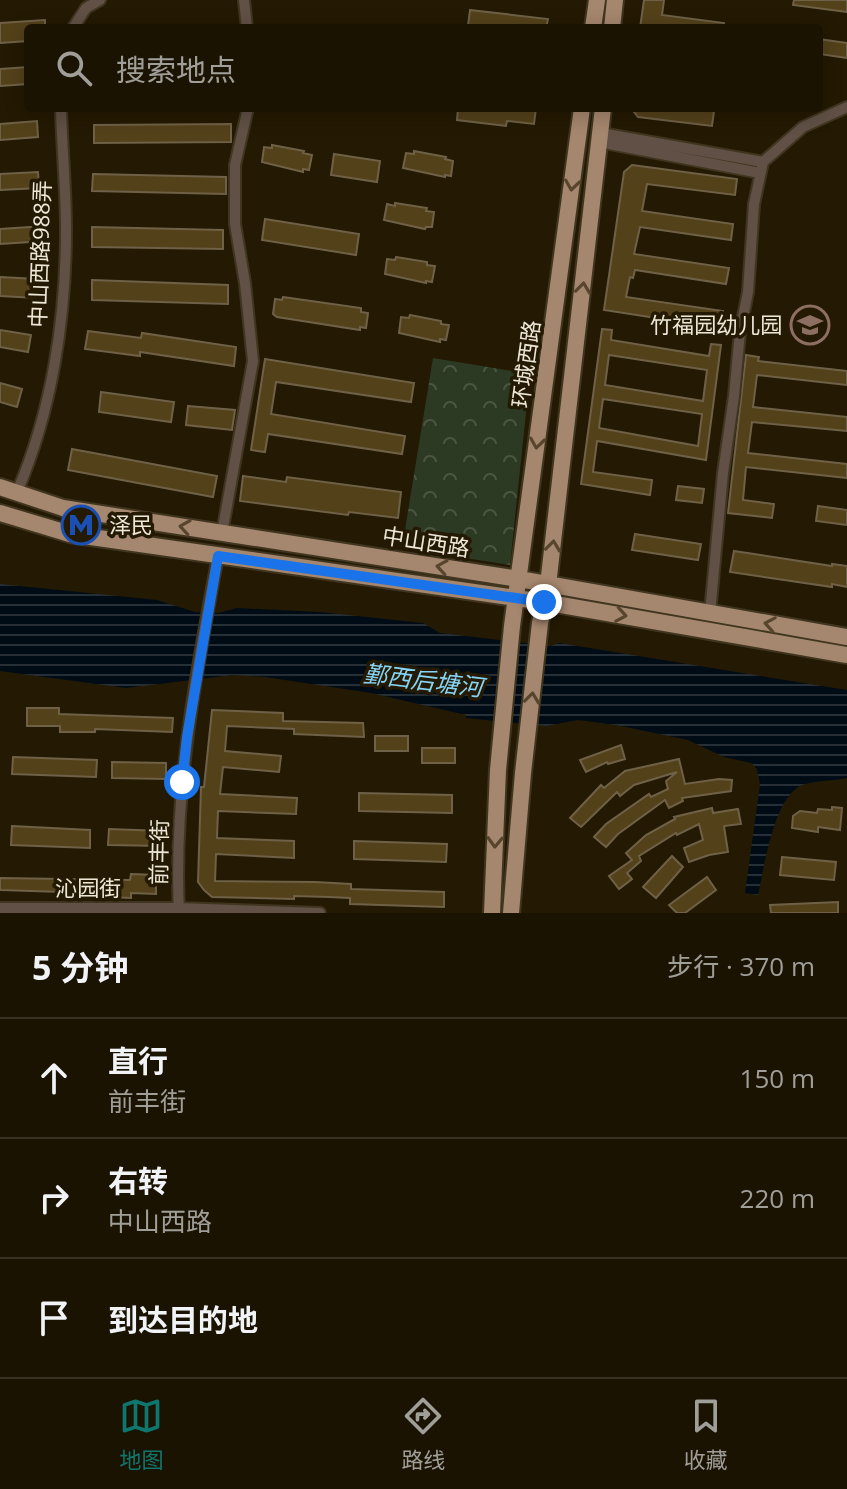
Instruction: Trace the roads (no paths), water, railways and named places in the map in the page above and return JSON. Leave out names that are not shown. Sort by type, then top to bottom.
[{"type":"main road","points":[[594,24],[597,0]]},
{"type":"main road","points":[[612,24],[615,0]]},
{"type":"main road","name":"环城西路","points":[[492,913],[498,770],[512,626],[581,112]]},
{"type":"main road","points":[[511,913],[540,623],[546,594],[603,112]]},
{"type":"main road","name":"中山西路","points":[[0,487],[63,508],[519,579],[546,594],[847,655]]},
{"type":"main road","name":"中山西路","points":[[0,513],[70,534],[218,556],[516,599],[546,594],[710,613],[847,637]]},
{"type":"street","points":[[76,24],[86,8],[100,0]]},
{"type":"street","points":[[244,0],[247,24]]},
{"type":"street","points":[[710,613],[723,473],[740,332],[748,292],[754,204],[762,167],[803,127],[847,107]]},
{"type":"street","name":"中山西路988弄","points":[[17,492],[30,463],[52,374],[63,308],[66,229],[61,112]]},
{"type":"street","points":[[222,533],[253,361],[235,224],[235,165],[247,112]]},
{"type":"street","points":[[600,137],[762,167]]},
{"type":"street","name":"前丰街","points":[[178,910],[180,802],[218,556]]},
{"type":"street","name":"沁园街","points":[[0,908],[320,913]]},
{"type":"water","name":"鄞西后塘河","points":[[0,584],[157,600],[195,612],[218,613],[237,608],[320,612],[423,623],[440,633],[551,646],[559,643],[847,690],[847,778],[807,783],[792,792],[777,818],[758,895],[745,893],[760,785],[757,769],[751,763],[724,757],[688,740],[616,725],[578,720],[546,726],[466,718],[466,715],[371,693],[265,677],[233,675],[126,688],[0,671]]},
{"type":"place","name":"竹福园幼儿园","points":[[810,325]]},
{"type":"place","name":"泽民","points":[[81,525]]}]
